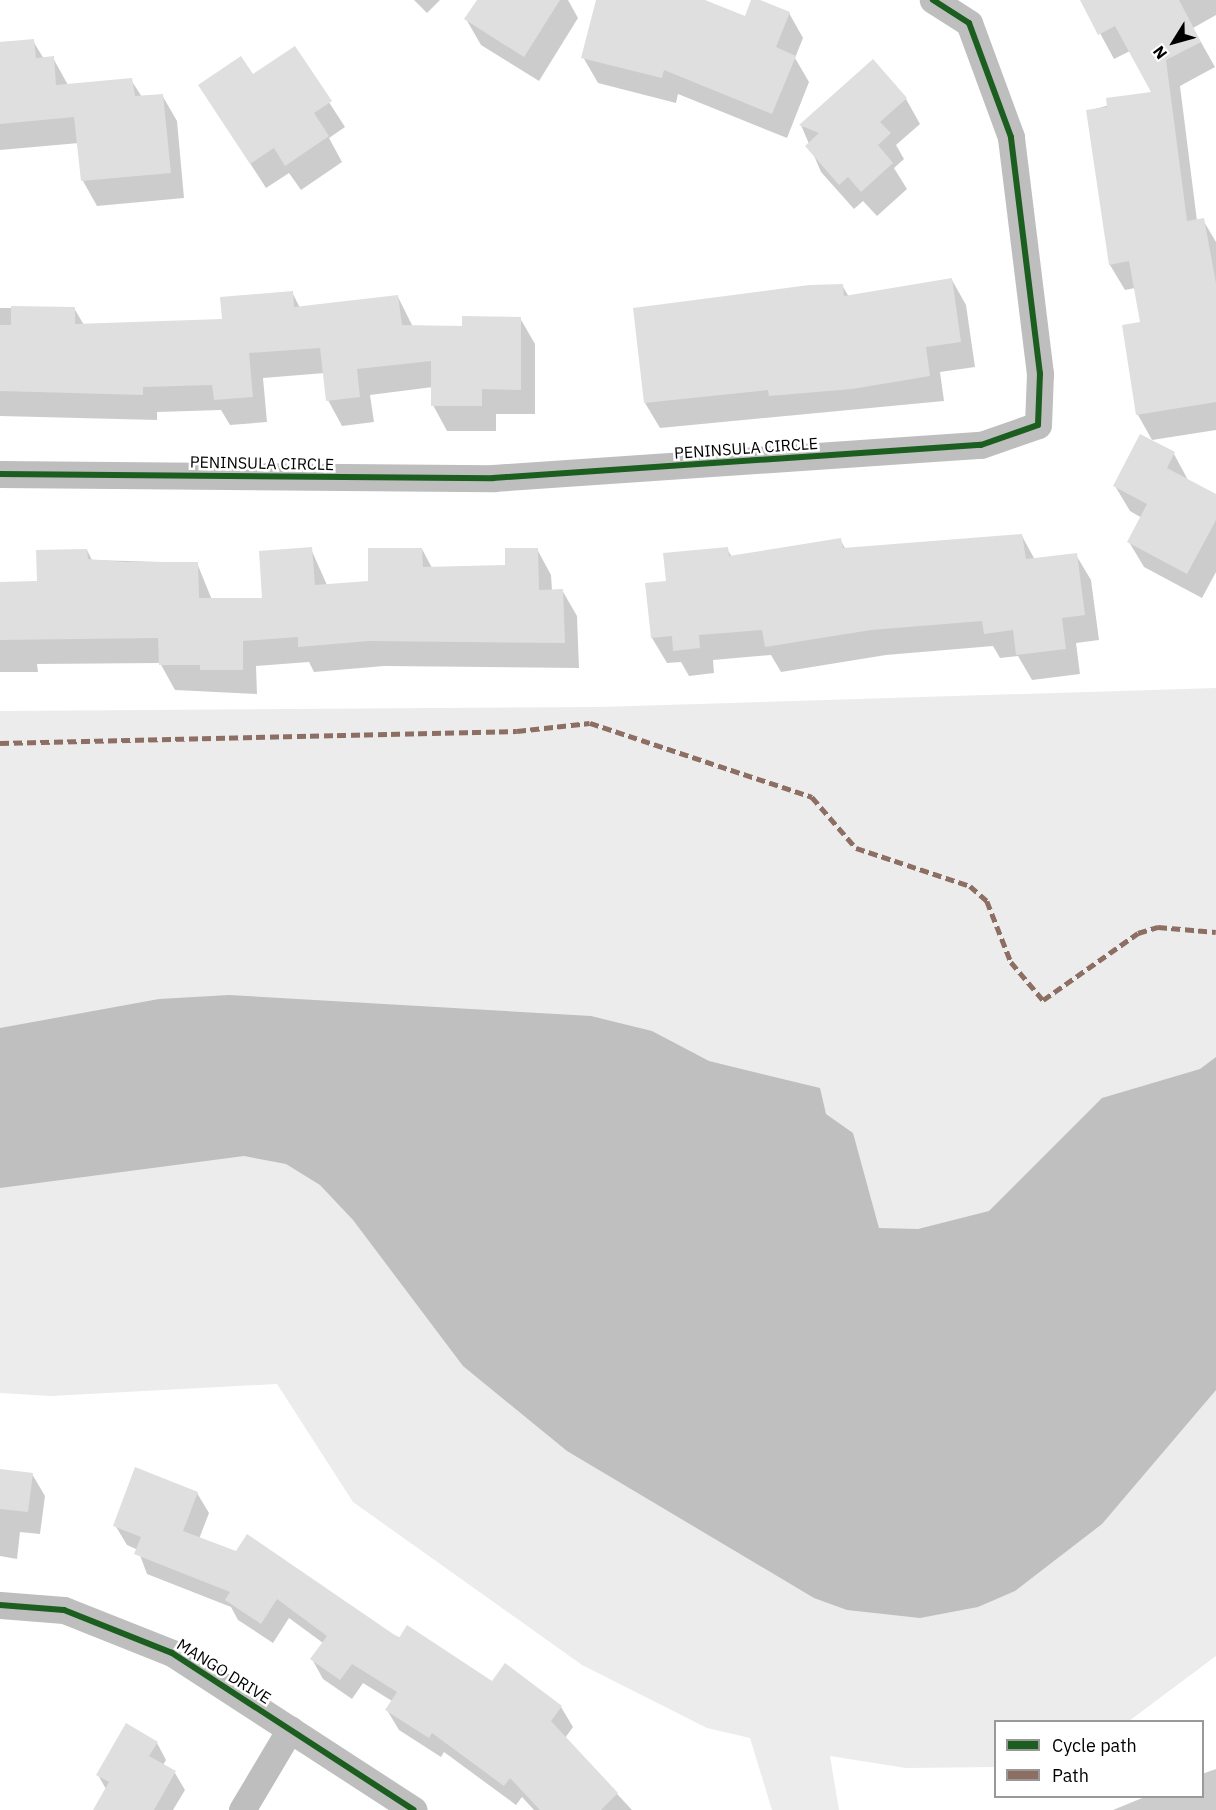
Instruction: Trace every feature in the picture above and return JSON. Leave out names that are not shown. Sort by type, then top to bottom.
[{"type":"street","name":"PENINSULA CIRCLE","points":[[0,474],[493,478],[981,445],[1038,425],[1040,374],[1011,137],[969,23],[933,0]]},
{"type":"street","name":"MANGO DRIVE","points":[[0,1605],[64,1610],[171,1653],[414,1810]]},
{"type":"street","points":[[242,1810],[290,1730]]},
{"type":"shaded area","points":[[1216,688],[1216,1656],[1130,1720],[994,1720],[994,1767],[906,1768],[830,1756],[839,1810],[772,1810],[750,1738],[707,1728],[582,1665],[353,1502],[277,1384],[51,1396],[0,1393],[0,711],[599,707]]},
{"type":"shaded area","points":[[229,995],[591,1016],[652,1031],[709,1061],[820,1088],[826,1114],[853,1133],[879,1228],[918,1229],[989,1211],[1102,1098],[1200,1069],[1216,1057],[1216,1390],[1102,1524],[1015,1591],[978,1607],[920,1618],[847,1610],[814,1598],[567,1451],[463,1366],[353,1220],[320,1185],[286,1164],[244,1156],[0,1188],[0,1028],[159,999]]},
{"type":"building","points":[[477,0],[560,0],[524,57],[464,19]]},
{"type":"building","points":[[596,0],[705,0],[745,16],[751,0],[760,0],[790,12],[776,47],[796,56],[772,114],[664,70],[662,78],[581,58]]},
{"type":"building","points":[[1080,0],[1179,0],[1201,42],[1166,60],[1187,221],[1204,218],[1216,283],[1216,402],[1136,415],[1122,325],[1140,322],[1129,261],[1109,265],[1086,110],[1107,107],[1106,98],[1151,92],[1115,26],[1098,35]]},
{"type":"building","points":[[34,39],[36,58],[54,56],[56,85],[132,78],[135,96],[163,94],[171,173],[81,181],[74,117],[0,124],[0,42]]},
{"type":"building","points":[[295,46],[332,101],[314,113],[329,136],[285,166],[274,148],[250,164],[198,85],[241,56],[253,74]]},
{"type":"building","points":[[873,59],[907,98],[880,122],[891,133],[878,145],[893,163],[861,192],[848,177],[839,185],[805,146],[819,133],[799,125]]},
{"type":"building","points":[[952,278],[961,342],[926,347],[930,376],[852,389],[769,396],[768,390],[644,403],[633,308],[809,285],[843,284],[844,296]]},
{"type":"building","points":[[293,291],[294,307],[398,295],[402,325],[462,326],[462,316],[521,317],[521,390],[482,389],[482,406],[431,406],[431,361],[357,369],[360,397],[326,401],[320,348],[249,353],[253,397],[214,400],[212,385],[143,387],[143,395],[0,391],[0,325],[11,325],[11,306],[75,307],[75,324],[222,319],[220,297]]},
{"type":"building","points":[[1140,434],[1175,452],[1167,468],[1216,494],[1216,520],[1187,574],[1127,542],[1147,504],[1113,486]]},
{"type":"building","points":[[1022,534],[1026,559],[1077,553],[1085,615],[1062,618],[1066,649],[1016,655],[1013,630],[984,634],[982,621],[871,630],[765,647],[762,630],[699,635],[700,648],[673,651],[672,636],[651,638],[645,583],[666,581],[663,553],[728,547],[729,556],[841,538],[843,548]]},
{"type":"building","points":[[312,547],[315,585],[368,581],[368,548],[422,548],[423,567],[505,565],[505,548],[538,548],[539,590],[563,589],[565,643],[369,641],[298,647],[298,637],[243,641],[243,670],[200,670],[200,665],[159,665],[158,638],[0,640],[0,582],[37,581],[36,550],[87,549],[88,559],[125,562],[198,562],[199,598],[262,598],[259,551]]},
{"type":"building","points":[[135,1467],[198,1492],[183,1531],[236,1551],[247,1534],[399,1638],[407,1625],[492,1681],[505,1663],[562,1706],[551,1721],[618,1793],[601,1810],[540,1810],[510,1778],[504,1786],[432,1733],[429,1738],[385,1710],[397,1692],[352,1664],[340,1680],[310,1659],[327,1636],[277,1599],[261,1624],[225,1600],[230,1592],[134,1554],[141,1537],[113,1526]]},
{"type":"building","points":[[0,1469],[33,1473],[28,1512],[0,1509]]},
{"type":"building","points":[[126,1723],[158,1742],[149,1756],[176,1771],[154,1810],[93,1810],[109,1782],[96,1775]]},
{"type":"marked path","points":[[0,743],[517,731],[590,723],[812,797],[856,848],[970,886],[987,901],[1011,962],[1043,1000],[1138,933],[1158,927],[1216,932]]},
{"type":"cycle path","points":[[0,474],[493,478],[981,445],[1038,425],[1040,374],[1011,137],[969,23],[933,0]]},
{"type":"cycle path","points":[[0,1605],[64,1610],[172,1653],[414,1810]]}]
